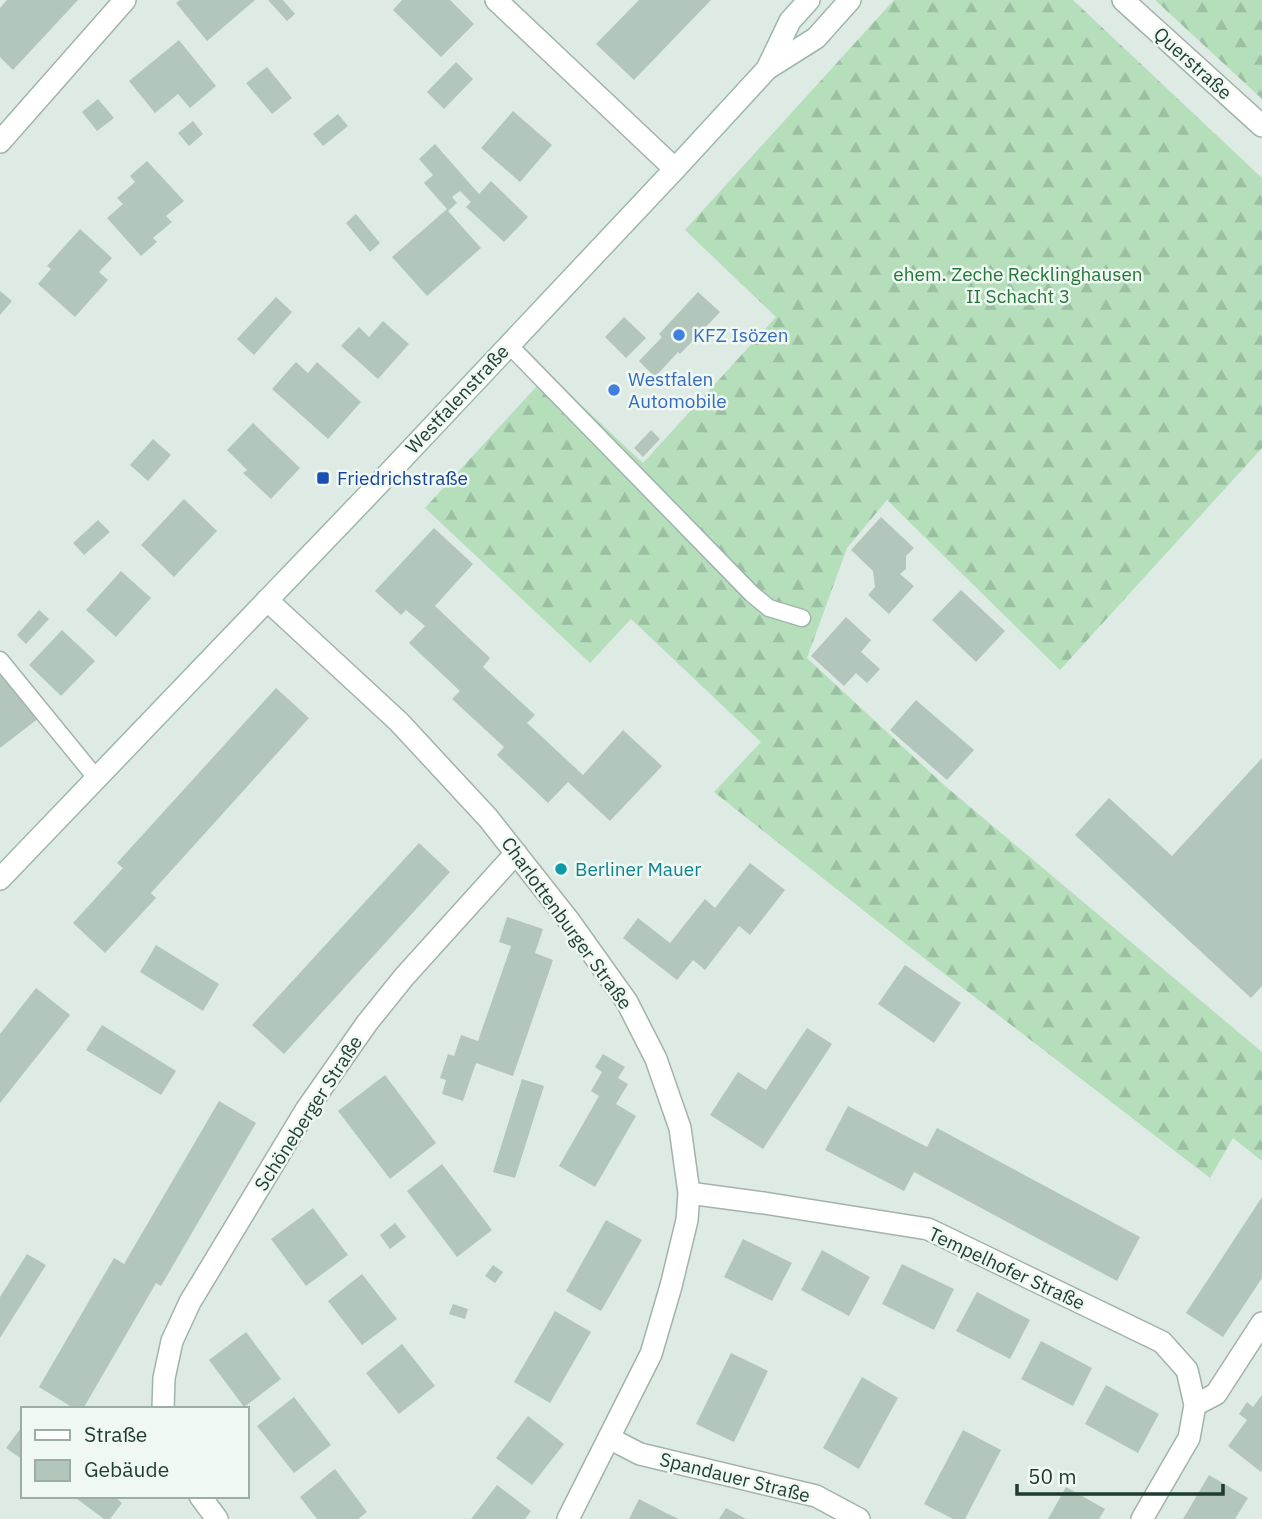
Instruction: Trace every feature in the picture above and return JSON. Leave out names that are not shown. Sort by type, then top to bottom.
[{"type":"street","points":[[0,142],[125,0]]},
{"type":"street","points":[[496,0],[676,169]]},
{"type":"street","name":"Westfalenstraße","points":[[767,69],[790,21],[809,0]]},
{"type":"street","name":"Westfalenstraße","points":[[0,879],[676,169],[767,69],[816,38],[850,0]]},
{"type":"street","name":"Querstraße","points":[[1123,0],[1262,126]]},
{"type":"street","name":"Charlottenburger Straße","points":[[267,600],[398,722],[488,818],[570,922],[627,1002],[656,1059],[680,1128],[690,1193],[687,1220],[671,1286],[651,1354],[568,1519]]},
{"type":"street","name":"Schöneberger Straße","points":[[163,1407],[164,1378],[172,1341],[190,1302],[306,1110],[367,1023],[404,977],[516,853]]},
{"type":"street","name":"Tempelhofer Straße","points":[[690,1193],[928,1229],[1161,1342],[1187,1370],[1195,1405],[1189,1438],[1142,1519]]},
{"type":"street","points":[[1195,1405],[1216,1394],[1262,1323]]},
{"type":"street","name":"Spandauer Straße","points":[[609,1438],[640,1454],[816,1496],[859,1519]]},
{"type":"street","points":[[201,1498],[217,1519]]},
{"type":"lane","points":[[509,345],[752,594],[769,608],[802,618]]},
{"type":"lane","points":[[0,660],[97,779]]},
{"type":"green space","name":"ehem. Zeche Recklinghausen II Schacht 3","points":[[894,0],[1073,0],[1262,178],[1262,448],[1060,670],[887,500],[847,548],[807,658],[944,785],[1262,1052],[1262,1161],[1233,1138],[1210,1178],[911,948],[714,792],[761,742],[631,619],[590,663],[425,508],[548,374],[643,463],[776,317],[685,230]]},
{"type":"green space","points":[[1155,0],[1262,0],[1262,99]]},
{"type":"building","points":[[7,0],[78,0],[13,70],[0,57],[0,8]]},
{"type":"building","points":[[180,0],[255,0],[207,41],[176,3]]},
{"type":"building","points":[[268,0],[283,0],[295,14],[287,21]]},
{"type":"building","points":[[402,0],[450,0],[474,24],[441,57],[393,10]]},
{"type":"building","points":[[639,0],[711,0],[634,80],[596,44]]},
{"type":"building","points":[[179,40],[216,86],[190,108],[178,94],[155,113],[129,81]]},
{"type":"building","points":[[456,62],[473,79],[444,109],[427,92]]},
{"type":"building","points":[[267,67],[292,98],[272,114],[246,83]]},
{"type":"building","points":[[98,99],[114,118],[97,131],[82,112]]},
{"type":"building","points":[[513,111],[552,145],[520,182],[481,148]]},
{"type":"building","points":[[338,114],[348,126],[323,146],[313,134]]},
{"type":"building","points":[[193,121],[203,134],[189,146],[178,133]]},
{"type":"building","points":[[435,144],[479,194],[491,181],[528,217],[504,242],[466,207],[471,202],[460,191],[452,197],[457,203],[448,211],[481,248],[427,296],[392,257],[447,209],[424,183],[433,175],[419,159]]},
{"type":"building","points":[[147,161],[184,201],[166,216],[172,222],[153,238],[157,242],[141,256],[107,218],[123,204],[117,198],[135,182],[130,176]]},
{"type":"building","points":[[356,214],[380,243],[370,252],[346,223]]},
{"type":"building","points":[[80,229],[112,258],[99,272],[108,280],[75,317],[38,284],[51,269],[47,266]]},
{"type":"building","points":[[0,291],[12,301],[0,315]]},
{"type":"building","name":"KFZ Isözen","points":[[698,292],[720,312],[655,377],[639,361],[662,337],[659,334]]},
{"type":"building","points":[[276,297],[292,312],[254,355],[237,339]]},
{"type":"building","points":[[624,317],[646,338],[626,358],[605,337]]},
{"type":"building","points":[[383,321],[409,344],[378,379],[341,346],[359,327],[369,337]]},
{"type":"building","points":[[296,362],[308,373],[317,362],[361,402],[328,439],[272,389]]},
{"type":"building","points":[[253,423],[300,468],[271,499],[243,473],[247,470],[227,450]]},
{"type":"building","points":[[651,430],[660,439],[643,457],[634,448]]},
{"type":"building","points":[[153,439],[171,455],[148,481],[130,465]]},
{"type":"building","points":[[184,499],[217,531],[174,577],[141,545]]},
{"type":"building","points":[[881,517],[914,548],[906,556],[906,569],[900,574],[914,586],[889,614],[868,595],[875,587],[873,571],[851,550]]},
{"type":"building","points":[[98,520],[110,532],[84,555],[73,543]]},
{"type":"building","points":[[434,528],[473,564],[435,606],[490,658],[483,667],[535,715],[527,723],[583,775],[623,730],[662,766],[610,821],[568,782],[548,803],[497,755],[504,747],[452,699],[460,691],[409,643],[425,626],[406,610],[401,615],[375,591]]},
{"type":"building","points":[[121,571],[151,598],[116,637],[86,610]]},
{"type":"building","points":[[961,590],[1005,631],[976,662],[932,620]]},
{"type":"building","points":[[39,610],[49,619],[26,644],[17,635]]},
{"type":"building","points":[[846,617],[871,640],[861,652],[880,669],[867,683],[856,673],[844,686],[811,656]]},
{"type":"building","points":[[62,630],[95,661],[61,696],[29,665]]},
{"type":"building","points":[[4,671],[39,718],[0,748],[0,674]]},
{"type":"building","points":[[276,688],[309,718],[151,893],[156,898],[105,953],[73,923],[123,868],[117,863]]},
{"type":"building","points":[[916,700],[974,750],[947,780],[890,730]]},
{"type":"building","points":[[1262,758],[1262,986],[1251,998],[1075,835],[1109,798],[1172,856]]},
{"type":"building","points":[[419,843],[450,872],[284,1054],[252,1025]]},
{"type":"building","points":[[750,863],[785,890],[750,935],[739,926],[705,970],[693,960],[677,980],[623,938],[638,918],[670,943],[705,899],[715,908]]},
{"type":"building","points":[[507,917],[543,929],[535,953],[553,960],[513,1076],[476,1063],[463,1101],[442,1094],[446,1080],[440,1078],[448,1054],[454,1056],[461,1035],[478,1041],[511,946],[499,942]]},
{"type":"building","points":[[156,945],[219,984],[203,1011],[140,972]]},
{"type":"building","points":[[905,965],[961,1003],[934,1043],[878,1004]]},
{"type":"building","points":[[36,988],[70,1015],[0,1103],[0,1034]]},
{"type":"building","points":[[102,1025],[176,1071],[161,1095],[86,1050]]},
{"type":"building","points":[[807,1028],[832,1044],[763,1149],[710,1115],[738,1072],[766,1090]]},
{"type":"building","points":[[603,1054],[625,1067],[618,1078],[628,1084],[616,1104],[636,1116],[595,1187],[559,1166],[599,1096],[591,1091],[602,1072],[595,1067]]},
{"type":"building","points":[[385,1075],[436,1143],[390,1179],[338,1111]]},
{"type":"building","points":[[522,1079],[544,1086],[515,1178],[493,1172]]},
{"type":"building","points":[[219,1101],[256,1123],[161,1286],[156,1283],[84,1407],[72,1407],[39,1387],[114,1258],[124,1264]]},
{"type":"building","points":[[848,1106],[927,1147],[937,1128],[1140,1237],[1117,1281],[914,1172],[904,1191],[825,1150]]},
{"type":"building","points":[[442,1164],[492,1230],[457,1257],[407,1191]]},
{"type":"building","points":[[1262,1197],[1262,1278],[1223,1337],[1186,1313]]},
{"type":"building","points":[[313,1208],[348,1255],[306,1286],[271,1239]]},
{"type":"building","points":[[606,1220],[642,1240],[601,1311],[566,1291]]},
{"type":"building","points":[[395,1223],[406,1237],[390,1249],[380,1235]]},
{"type":"building","points":[[743,1239],[792,1263],[772,1301],[724,1277]]},
{"type":"building","points":[[822,1250],[870,1277],[849,1316],[801,1290]]},
{"type":"building","points":[[27,1254],[46,1265],[0,1338],[0,1297]]},
{"type":"building","points":[[902,1264],[954,1289],[934,1330],[882,1304]]},
{"type":"building","points":[[493,1265],[503,1272],[495,1283],[485,1276]]},
{"type":"building","points":[[362,1274],[397,1319],[362,1345],[328,1301]]},
{"type":"building","points":[[977,1292],[1030,1320],[1010,1359],[956,1331]]},
{"type":"building","points":[[453,1304],[468,1309],[465,1319],[449,1314]]},
{"type":"building","points":[[555,1311],[591,1332],[550,1403],[514,1382]]},
{"type":"building","points":[[246,1332],[281,1379],[244,1407],[209,1360]]},
{"type":"building","points":[[1041,1341],[1092,1368],[1073,1406],[1021,1379]]},
{"type":"building","points":[[402,1344],[435,1386],[399,1414],[366,1373]]},
{"type":"building","points":[[731,1353],[768,1371],[734,1442],[696,1424]]},
{"type":"building","points":[[862,1377],[898,1398],[859,1469],[823,1448]]},
{"type":"building","points":[[1106,1385],[1159,1414],[1138,1453],[1085,1424]]},
{"type":"building","points":[[1262,1395],[1261,1472],[1228,1446],[1247,1420],[1239,1414],[1247,1402],[1253,1407]]},
{"type":"building","points":[[294,1397],[331,1445],[294,1473],[257,1426]]},
{"type":"building","points":[[528,1416],[564,1444],[532,1485],[496,1458]]},
{"type":"building","points":[[21,1428],[21,1459],[6,1448]]},
{"type":"building","points":[[963,1430],[1001,1450],[965,1519],[953,1519],[924,1504]]},
{"type":"building","points":[[335,1469],[367,1512],[358,1519],[317,1519],[300,1497]]},
{"type":"building","points":[[1209,1475],[1248,1498],[1235,1519],[1183,1519]]},
{"type":"building","points":[[497,1485],[531,1511],[525,1519],[471,1519]]},
{"type":"building","points":[[1066,1487],[1105,1509],[1099,1519],[1048,1519]]},
{"type":"building","points":[[76,1498],[116,1498],[122,1503],[110,1519],[104,1519]]},
{"type":"building","points":[[639,1499],[666,1513],[679,1519],[629,1519]]},
{"type":"building","points":[[726,1508],[746,1519],[719,1519]]},
{"type":"place","name":"KFZ Isözen","points":[[679,335]]},
{"type":"place","name":"Westfalen Automobile","points":[[614,390]]},
{"type":"place","name":"Friedrichstraße","points":[[323,478]]},
{"type":"place","name":"Berliner Mauer","points":[[561,869]]}]
